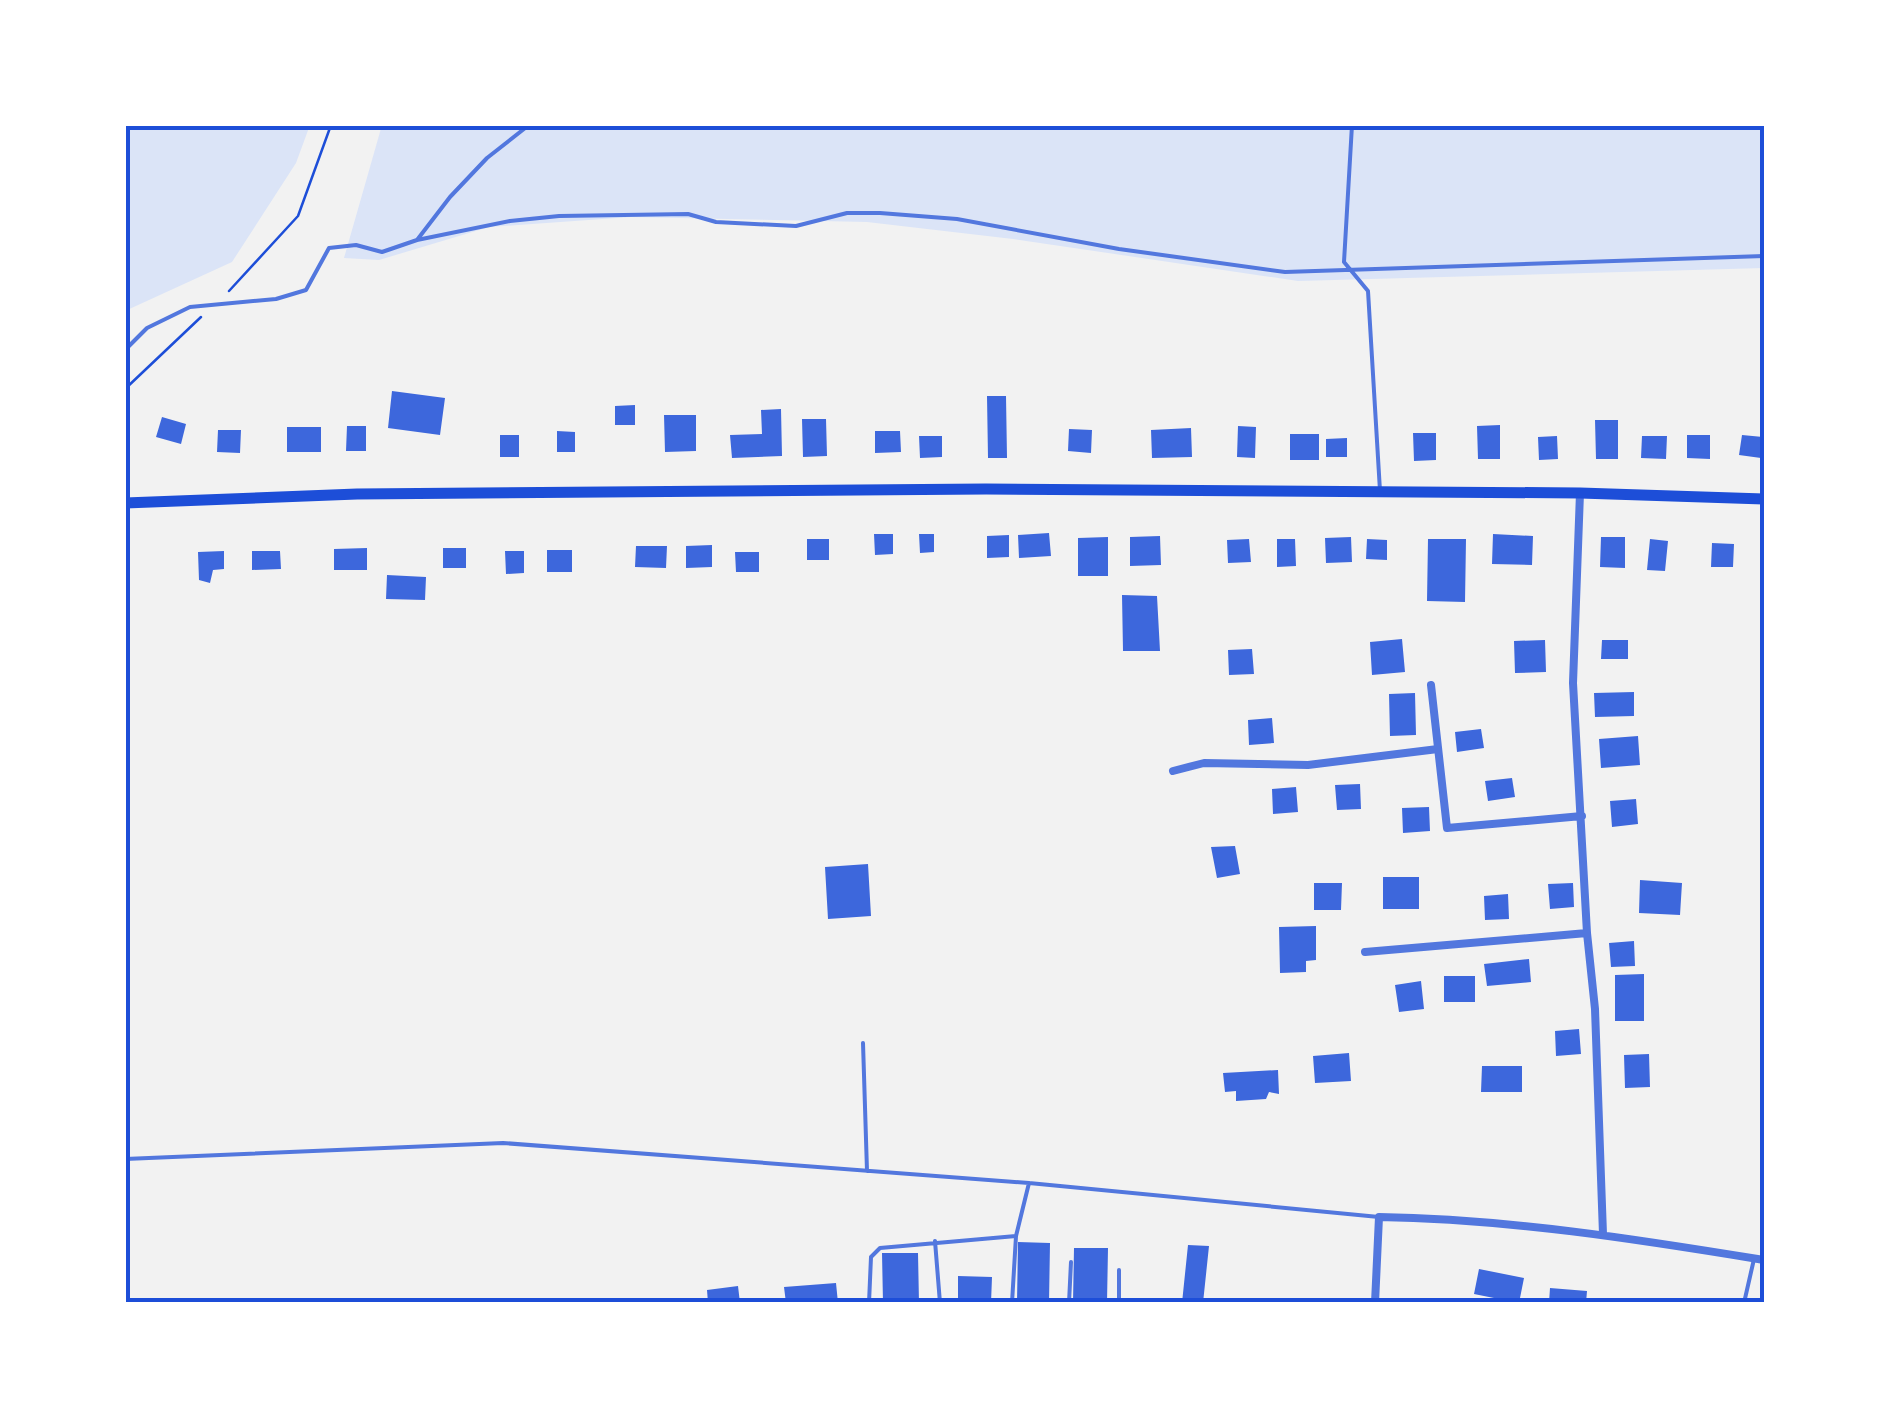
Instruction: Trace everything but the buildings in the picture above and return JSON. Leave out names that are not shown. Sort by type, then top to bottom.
[{"type":"main road","points":[[125,503],[357,494],[967,490],[1580,493],[1764,499]]},
{"type":"street","points":[[1580,493],[1573,683],[1594,1010],[1603,1234]]},
{"type":"street","points":[[1430,685],[1447,828],[1582,816]]},
{"type":"street","points":[[1173,771],[1204,763],[1308,765],[1438,749]]},
{"type":"street","points":[[1365,952],[1587,933]]},
{"type":"street","points":[[1375,1303],[1379,1217],[1603,1234],[1759,1259]]},
{"type":"lane","points":[[418,240],[450,197],[488,158],[529,125]]},
{"type":"lane","points":[[1352,125],[1344,262],[1368,292],[1380,492]]},
{"type":"lane","points":[[125,350],[147,328],[190,307],[276,299],[306,290],[329,248],[356,245],[382,252],[418,240],[510,221],[576,215],[688,214],[716,222],[796,226],[847,213],[957,219],[1118,249],[1286,272],[1764,256]]},
{"type":"lane","points":[[863,1043],[867,1171]]},
{"type":"lane","points":[[125,1159],[503,1143],[1028,1184],[1379,1217]]},
{"type":"lane","points":[[1012,1303],[1016,1236],[1028,1184]]},
{"type":"lane","points":[[869,1303],[871,1257],[880,1248],[935,1240],[1016,1236]]},
{"type":"lane","points":[[935,1240],[940,1303]]},
{"type":"lane","points":[[1744,1303],[1759,1259]]},
{"type":"lane","points":[[1069,1303],[1071,1262]]},
{"type":"lane","points":[[1119,1303],[1120,1270]]},
{"type":"path","points":[[125,389],[245,275],[298,216],[331,125]]},
{"type":"shaded area","points":[[125,125],[310,125],[296,163],[232,262],[125,311]]},
{"type":"shaded area","points":[[382,125],[1764,125],[1764,268],[1298,281],[867,222],[631,217],[489,227],[379,260],[344,258]]}]
